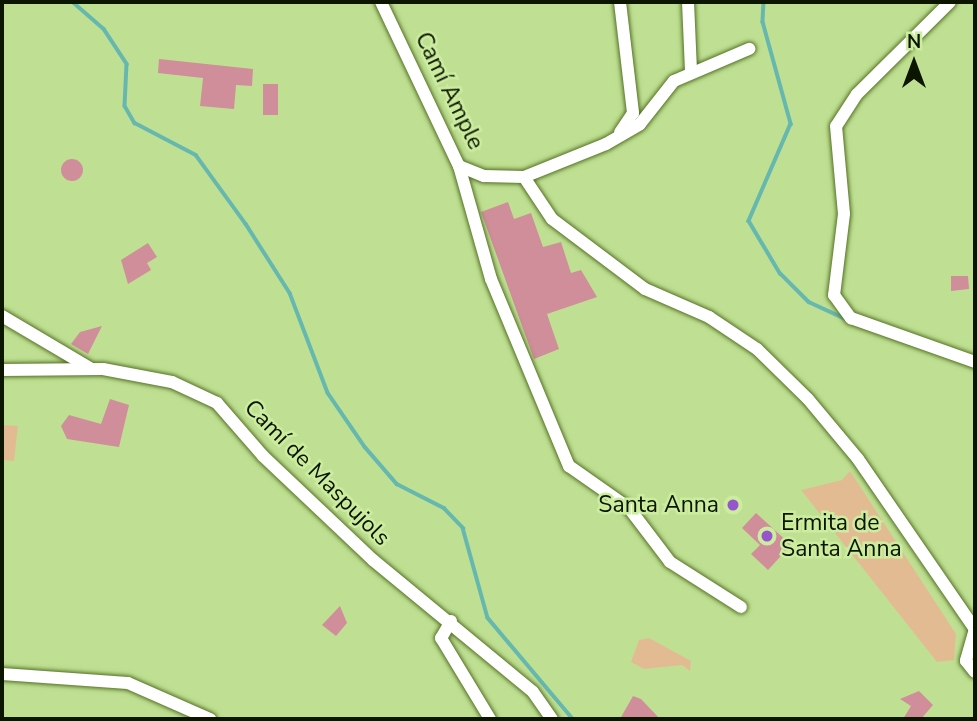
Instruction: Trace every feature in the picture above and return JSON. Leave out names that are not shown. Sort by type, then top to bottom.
[{"type":"street","name":"Camí Ample","points":[[382,2],[459,166],[484,176],[524,177],[618,135],[640,124],[674,80],[691,71],[725,63],[749,48]]},
{"type":"street","points":[[618,135],[633,113],[620,2]]},
{"type":"street","points":[[688,2],[691,71]]},
{"type":"street","points":[[950,2],[857,94],[836,126],[844,214],[834,295],[851,318],[975,362]]},
{"type":"street","points":[[459,166],[491,279],[569,466],[629,508],[670,562],[741,607]]},
{"type":"street","points":[[524,177],[552,219],[645,289],[709,317],[757,349],[808,398],[858,458],[975,629],[967,664],[975,672]]},
{"type":"street","points":[[2,316],[90,368]]},
{"type":"street","name":"Camí de Maspujols","points":[[2,370],[90,368],[172,382],[217,403],[262,456],[373,560],[452,621],[533,692],[552,719]]},
{"type":"street","points":[[452,621],[441,638],[490,719]]},
{"type":"street","points":[[2,674],[128,683],[210,719]]},
{"type":"shaded area","points":[[2,425],[18,426],[14,461],[2,460]]},
{"type":"shaded area","points":[[850,471],[956,634],[954,660],[937,662],[801,490],[842,480]]},
{"type":"shaded area","points":[[649,638],[691,661],[690,671],[682,665],[644,669],[631,662],[639,640]]},
{"type":"building","points":[[159,59],[253,69],[252,86],[236,85],[234,109],[200,106],[203,78],[158,73]]},
{"type":"building","points":[[263,84],[278,84],[278,115],[263,115]]},
{"type":"building","points":[[72,159],[80,162],[83,170],[80,178],[72,181],[64,178],[61,170],[64,162]]},
{"type":"building","points":[[508,202],[514,219],[531,213],[543,247],[561,242],[571,273],[581,270],[597,297],[547,314],[559,349],[534,359],[481,212]]},
{"type":"building","points":[[148,243],[157,257],[147,263],[151,270],[128,284],[121,260]]},
{"type":"building","points":[[951,276],[968,276],[969,289],[951,291]]},
{"type":"building","points":[[102,326],[88,354],[71,344],[80,332]]},
{"type":"building","points":[[110,399],[129,405],[119,447],[67,439],[61,426],[69,415],[101,424]]},
{"type":"building","name":"Ermita de Santa Anna","points":[[756,513],[791,545],[768,570],[751,554],[760,545],[742,528]]},
{"type":"building","points":[[340,606],[347,623],[336,636],[322,625]]},
{"type":"building","points":[[919,691],[933,705],[921,719],[903,719],[911,706],[900,699]]},
{"type":"building","points":[[633,696],[641,699],[660,719],[620,719]]},
{"type":"waterway","points":[[73,2],[104,29],[127,64],[125,106],[135,123],[196,155],[246,224],[290,293],[328,393],[365,447],[397,484],[444,508],[463,528],[488,618],[573,719]]},
{"type":"waterway","points":[[764,2],[763,22],[791,124],[749,221],[780,273],[809,302],[846,319]]},
{"type":"place","name":"Santa Anna","points":[[733,505]]},
{"type":"place","name":"Ermita de Santa Anna","points":[[767,536]]}]
